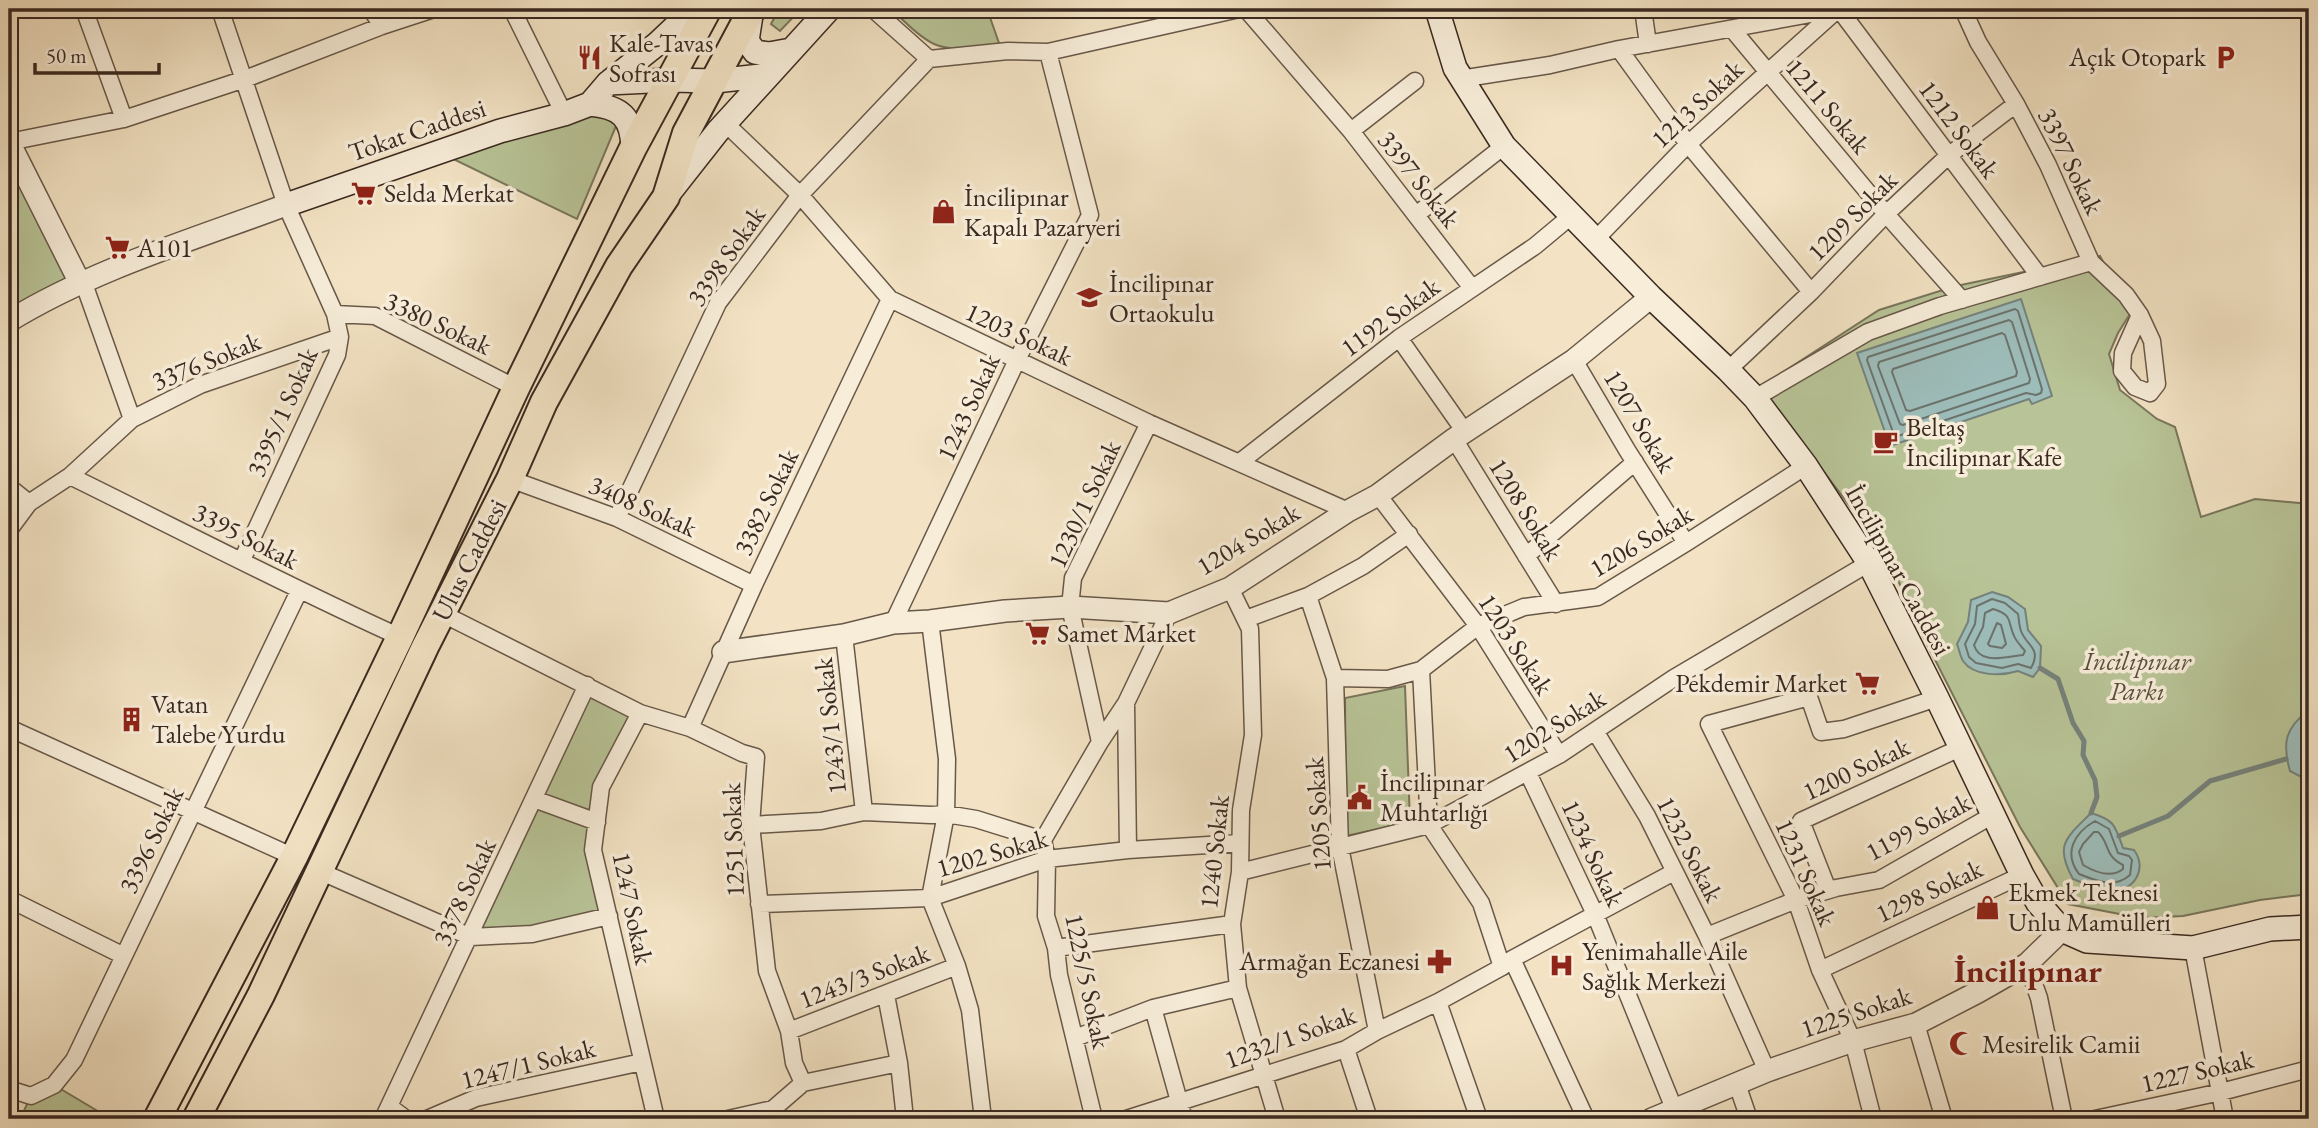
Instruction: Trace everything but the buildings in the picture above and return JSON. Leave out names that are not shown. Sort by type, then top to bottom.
[{"type":"main road","name":"Tokat Caddesi","points":[[286,205],[500,131],[564,114],[590,104],[608,83],[657,44],[694,9]]},
{"type":"main road","name":"Ulus Caddesi","points":[[158,1119],[294,857],[633,148],[708,9]]},
{"type":"main road","points":[[752,9],[747,33],[750,47],[762,54],[791,50]]},
{"type":"main road","name":"Ulus Caddesi","points":[[196,1119],[261,995],[425,647],[510,479],[544,402],[619,265],[666,197],[686,133],[752,9]]},
{"type":"main road","points":[[666,197],[725,123],[828,9]]},
{"type":"main road","name":"İncilipınar Caddesi","points":[[1437,9],[1461,79],[1504,146],[1651,297],[1755,398],[1806,466],[1869,563],[2022,875],[2038,903],[2062,930],[2087,941],[2193,948],[2270,929],[2309,928]]},
{"type":"main road","points":[[608,83],[715,81],[769,75]]},
{"type":"main road","points":[[590,104],[605,105],[620,111],[629,124],[633,148]]},
{"type":"street","points":[[84,9],[124,119]]},
{"type":"street","name":"3395/1 Sokak","points":[[220,9],[286,205],[335,314],[340,337],[337,355],[242,560]]},
{"type":"street","points":[[371,9],[382,26]]},
{"type":"street","points":[[512,9],[564,114]]},
{"type":"street","points":[[873,9],[929,59],[1008,51],[1048,52],[1239,9]]},
{"type":"street","points":[[1246,9],[1351,131]]},
{"type":"street","points":[[1643,9],[1648,44]]},
{"type":"street","points":[[1461,79],[1550,65],[1619,49],[1732,29],[1777,15],[1839,9]]},
{"type":"street","name":"1213 Sokak","points":[[1595,240],[1688,144],[1839,9]]},
{"type":"street","name":"1212 Sokak","points":[[1839,9],[2040,277]]},
{"type":"street","points":[[82,282],[9,143],[124,119],[245,79],[427,10]]},
{"type":"street","name":"3397 Sokak","points":[[1968,13],[1978,42],[2016,104],[2048,165],[2091,262],[2126,295],[2140,315]]},
{"type":"street","name":"1211 Sokak","points":[[1732,29],[1886,214],[1962,300]]},
{"type":"street","points":[[1619,49],[1688,144],[1811,292]]},
{"type":"street","name":"1243 Sokak","points":[[893,623],[1017,360],[1090,215],[1048,52]]},
{"type":"street","name":"3398 Sokak","points":[[617,518],[718,303],[800,195],[929,59]]},
{"type":"street","name":"3397 Sokak","points":[[1415,81],[1351,131],[1472,288]]},
{"type":"street","name":"1209 Sokak","points":[[1728,370],[1948,156],[2016,104]]},
{"type":"street","name":"1203 Sokak","points":[[725,123],[800,195],[890,299],[1149,423],[1348,511]]},
{"type":"street","points":[[1416,215],[1504,146]]},
{"type":"street","name":"Tokat Caddesi","points":[[9,321],[40,302],[82,282],[286,205]]},
{"type":"street","name":"1192 Sokak","points":[[1240,462],[1399,338],[1535,247],[1571,216]]},
{"type":"street","points":[[1755,398],[1868,332],[1962,300],[2091,262]]},
{"type":"street","name":"3376 Sokak","points":[[82,282],[132,419]]},
{"type":"street","name":"1204 Sokak","points":[[723,652],[844,635],[893,623],[1005,611],[1070,607],[1169,613],[1230,588],[1348,511],[1378,495],[1574,360],[1651,297]]},
{"type":"street","name":"3382 Sokak","points":[[690,728],[754,585],[890,299]]},
{"type":"street","name":"3380 Sokak","points":[[335,314],[375,316],[516,388]]},
{"type":"street","name":"3376 Sokak","points":[[9,530],[29,503],[70,476],[132,419],[200,385],[340,337]]},
{"type":"street","name":"1208 Sokak","points":[[1399,338],[1460,436],[1526,556],[1556,604]]},
{"type":"street","name":"1207 Sokak","points":[[1574,360],[1686,543]]},
{"type":"street","name":"1230/1 Sokak","points":[[1070,607],[1073,578],[1149,423]]},
{"type":"street","points":[[1526,556],[1635,462]]},
{"type":"street","name":"1206 Sokak","points":[[1335,678],[1388,679],[1421,670],[1478,626],[1524,607],[1598,597],[1806,466]]},
{"type":"street","name":"3395 Sokak","points":[[70,476],[242,560],[299,591],[400,637]]},
{"type":"street","name":"3408 Sokak","points":[[510,479],[617,518],[754,585]]},
{"type":"street","points":[[9,487],[29,503]]},
{"type":"street","name":"1203 Sokak","points":[[1378,495],[1478,626],[1559,755]]},
{"type":"street","points":[[1246,619],[1308,596],[1363,566],[1409,534]]},
{"type":"street","name":"1202 Sokak","points":[[1240,872],[1429,825],[1559,755],[1674,677],[1869,563]]},
{"type":"street","name":"1240 Sokak","points":[[1230,588],[1250,629],[1252,735],[1241,810],[1240,872],[1231,924],[1238,988],[1277,1119]]},
{"type":"street","name":"3396 Sokak","points":[[9,1089],[32,1096],[54,1085],[74,1060],[122,955],[299,591]]},
{"type":"street","name":"1205 Sokak","points":[[1308,596],[1335,678],[1340,847],[1377,1031]]},
{"type":"street","points":[[1070,607],[1100,742]]},
{"type":"street","points":[[751,825],[821,821],[864,812],[931,816],[946,814],[976,819],[1043,840],[1126,703],[1169,613]]},
{"type":"street","name":"1251 Sokak","points":[[443,614],[640,713],[690,728],[756,757],[751,825],[767,971],[789,1031],[794,1063],[803,1083]]},
{"type":"street","points":[[930,621],[947,759],[946,814],[930,898],[957,966],[970,1010],[983,1119]]},
{"type":"street","name":"1243/1 Sokak","points":[[844,635],[864,812]]},
{"type":"street","points":[[1421,670],[1429,825],[1481,903],[1507,963],[1586,1119]]},
{"type":"street","name":"3378 Sokak","points":[[386,1113],[471,937],[587,685]]},
{"type":"street","name":"1231 Sokak","points":[[1873,1119],[1853,1041],[1820,970],[1796,900],[1709,724],[1809,697],[1821,732],[1844,729],[1937,698]]},
{"type":"street","points":[[1126,703],[1128,850]]},
{"type":"street","name":"1247 Sokak","points":[[640,713],[601,787],[593,850],[656,1119]]},
{"type":"street","points":[[9,728],[294,857]]},
{"type":"street","name":"1232 Sokak","points":[[1595,731],[1647,816],[1707,936],[1767,1071]]},
{"type":"street","name":"1200 Sokak","points":[[1828,890],[1801,821],[1960,748]]},
{"type":"street","name":"1234 Sokak","points":[[1528,773],[1595,914],[1664,1116]]},
{"type":"street","points":[[534,799],[597,822]]},
{"type":"street","name":"1199 Sokak","points":[[1707,936],[1796,900],[1828,890],[1879,880],[1993,815]]},
{"type":"street","name":"1225/5 Sokak","points":[[1043,840],[1047,859],[1046,916],[1056,948],[1059,975],[1094,1119]]},
{"type":"street","name":"1202 Sokak","points":[[759,904],[930,898],[1047,859],[1128,850],[1240,843]]},
{"type":"street","points":[[319,871],[471,937],[533,934],[609,916]]},
{"type":"street","name":"1232/1 Sokak","points":[[1126,1119],[1182,1112],[1265,1073],[1346,1049],[1438,1002],[1674,872]]},
{"type":"street","name":"1298 Sokak","points":[[1820,970],[2022,875]]},
{"type":"street","points":[[9,899],[122,955]]},
{"type":"street","points":[[1056,948],[1231,924]]},
{"type":"street","name":"1225 Sokak","points":[[1664,1116],[1767,1071],[1853,1041],[1916,1024],[2027,964],[2062,930]]},
{"type":"street","points":[[2193,948],[2225,1119]]},
{"type":"street","points":[[2027,964],[2039,998],[2064,1119]]},
{"type":"street","name":"1243/3 Sokak","points":[[789,1031],[957,966]]},
{"type":"street","points":[[1075,1038],[1153,1008],[1238,988]]},
{"type":"street","points":[[886,995],[905,1119]]},
{"type":"street","points":[[1438,1002],[1479,1119]]},
{"type":"street","points":[[1153,1008],[1182,1112]]},
{"type":"street","points":[[1916,1024],[1944,1119]]},
{"type":"street","points":[[1346,1049],[1369,1119]]},
{"type":"street","name":"1247/1 Sokak","points":[[427,1119],[476,1098],[642,1062]]},
{"type":"street","points":[[728,1119],[774,1114],[803,1083],[898,1063]]},
{"type":"street","name":"1227 Sokak","points":[[2095,1119],[2221,1092],[2309,1069]]},
{"type":"street","points":[[1737,1084],[1749,1119]]},
{"type":"street","points":[[386,1113],[406,1119]]},
{"type":"green space","points":[[779,9],[801,9],[780,31],[771,24]]},
{"type":"green space","points":[[892,9],[987,9],[1000,46],[966,49],[941,46],[918,33]]},
{"type":"green space","points":[[585,112],[616,119],[616,126],[577,219],[445,155]]},
{"type":"green space","points":[[9,142],[80,283],[9,321]]},
{"type":"green space","name":"İncilipınar Parkı","points":[[2100,256],[2130,314],[2109,354],[2120,390],[2157,419],[2175,427],[2201,517],[2255,499],[2309,504],[2309,894],[2260,900],[2183,916],[2140,918],[2068,904],[2020,827],[1924,638],[1896,576],[1861,521],[1760,387],[1879,310],[1956,286]]},
{"type":"green space","points":[[587,685],[640,713],[601,787],[593,850],[609,916],[471,937]]},
{"type":"green space","points":[[1405,686],[1410,822],[1346,836],[1345,698]]},
{"type":"green space","points":[[54,1085],[111,1119],[20,1119],[31,1096]]},
{"type":"water","points":[[2021,299],[2052,396],[2032,404],[2029,399],[1890,446],[1857,353]]},
{"type":"water","points":[[1992,592],[2008,597],[2025,609],[2028,630],[2041,646],[2040,668],[2033,677],[2018,671],[2004,674],[1981,673],[1962,659],[1957,644],[1968,622],[1971,600]]},
{"type":"water","points":[[2309,710],[2309,781],[2290,771],[2286,744],[2290,730]]},
{"type":"water","points":[[2091,813],[2110,821],[2123,848],[2134,850],[2138,857],[2139,872],[2126,888],[2110,891],[2095,888],[2073,879],[2067,867],[2064,850],[2069,836]]},
{"type":"waterway","points":[[2040,668],[2058,679],[2073,723],[2084,741],[2083,755],[2095,780],[2097,797],[2091,813]]},
{"type":"waterway","points":[[2119,836],[2168,816],[2210,781],[2286,759]]},
{"type":"place","name":"Açık Otopark","points":[[2226,57]]},
{"type":"place","name":"Kale-Tavas Sofrası","points":[[589,58]]},
{"type":"place","name":"Selda Merkat","points":[[364,193]]},
{"type":"place","name":"İncilipınar Kapalı Pazaryeri","points":[[944,212]]},
{"type":"place","name":"A101","points":[[117,248]]},
{"type":"place","name":"İncilipınar Ortaokulu","points":[[1089,298]]},
{"type":"place","name":"Beltaş İncilipınar Kafe","points":[[1886,442]]},
{"type":"place","name":"Samet Market","points":[[1037,633]]},
{"type":"place","name":"Pekdemir Market","points":[[1867,683]]},
{"type":"place","name":"Vatan Talebe Yurdu","points":[[131,719]]},
{"type":"place","name":"İncilipınar Muhtarlığı","points":[[1360,797]]},
{"type":"place","name":"Ekmek Teknesi Unlu Mamülleri","points":[[1988,907]]},
{"type":"place","name":"Armağan Eczanesi","points":[[1440,961]]},
{"type":"place","name":"Yenimahalle Aile Sağlık Merkezi","points":[[1562,966]]},
{"type":"place","name":"Mesirelik Camii","points":[[1962,1044]]},
{"type":"district","name":"İncilipınar","points":[[2028,970]]}]
